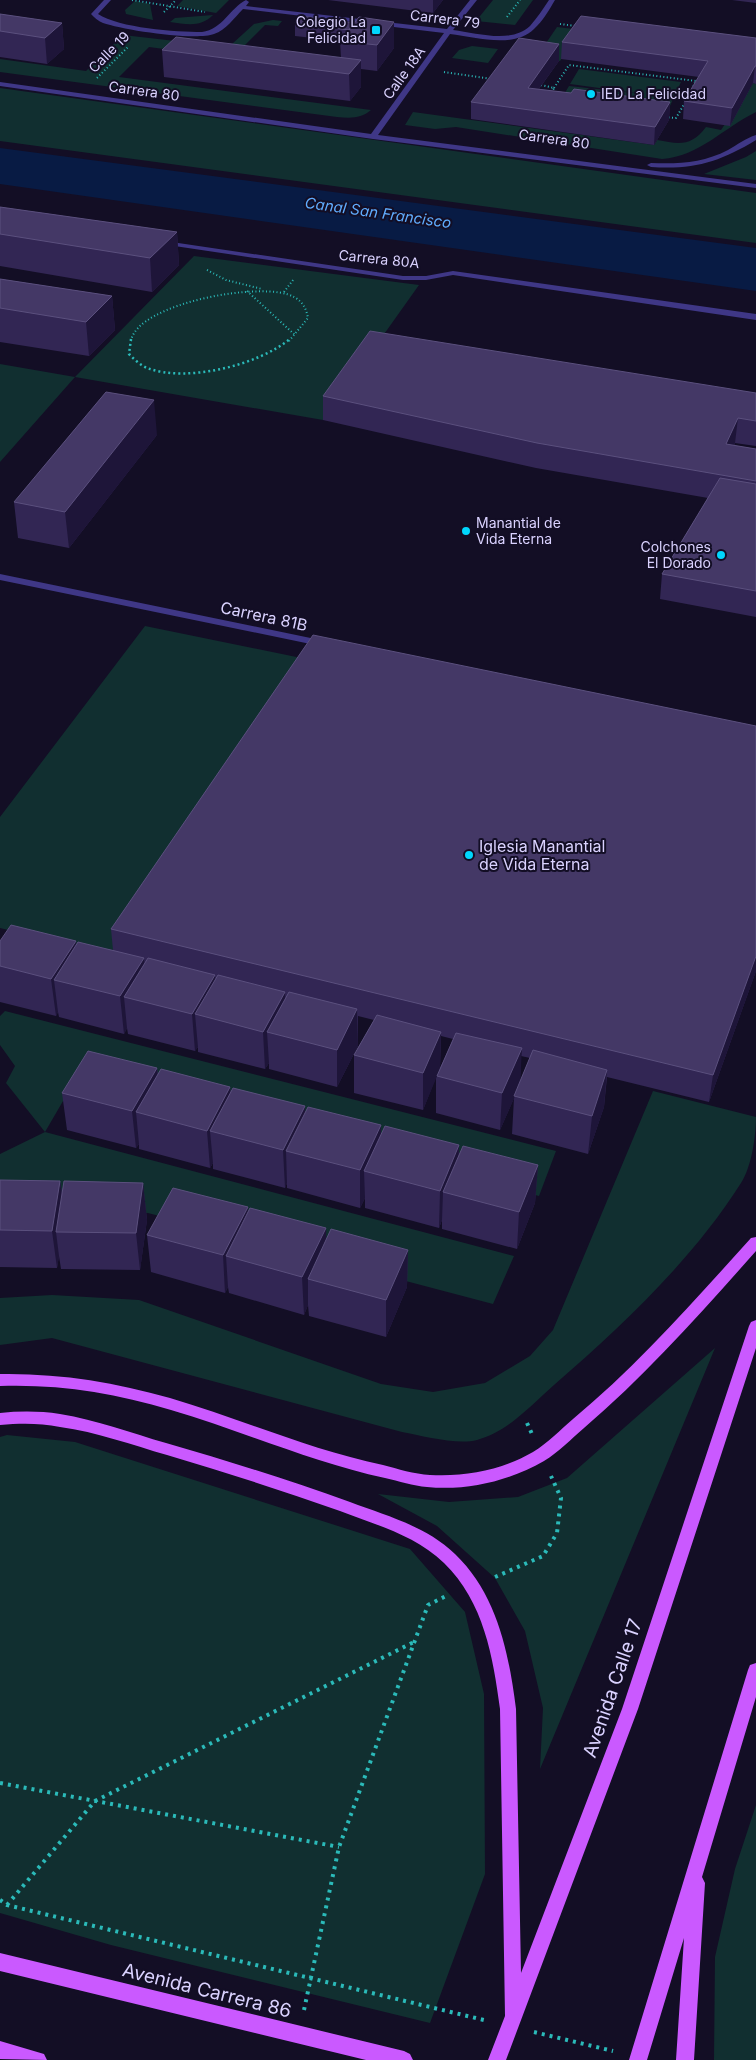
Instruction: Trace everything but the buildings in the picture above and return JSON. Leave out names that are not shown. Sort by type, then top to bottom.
[{"type":"main road","points":[[0,1380],[44,1379],[114,1388],[168,1403],[362,1468],[427,1481],[479,1478],[508,1470],[541,1454],[609,1398],[680,1328],[756,1242]]},
{"type":"main road","name":"Avenida Calle 17","points":[[497,2060],[630,1709],[756,1326]]},
{"type":"main road","points":[[0,1419],[46,1419],[85,1426],[221,1464],[316,1496],[409,1531],[453,1561],[471,1582],[496,1636],[503,1666],[508,1709],[513,2014]]},
{"type":"main road","points":[[638,2060],[756,1670]]},
{"type":"main road","points":[[685,2060],[698,1859]]},
{"type":"main road","name":"Avenida Carrera 86","points":[[0,1962],[404,2060]]},
{"type":"main road","points":[[0,2050],[38,2060]]},
{"type":"street","points":[[108,0],[94,14],[104,21],[196,34],[218,30],[248,0]]},
{"type":"street","name":"Calle 18A","points":[[373,137],[448,32],[474,0]]},
{"type":"street","points":[[537,21],[552,0]]},
{"type":"street","name":"Carrera 79","points":[[241,6],[504,38],[526,34],[537,21]]},
{"type":"street","name":"Carrera 80","points":[[0,84],[343,131],[373,137],[756,186]]},
{"type":"street","name":"Carrera 80","points":[[343,131],[388,130]]},
{"type":"street","name":"Carrera 80","points":[[398,131],[649,164],[680,166],[702,164],[729,154],[756,136]]},
{"type":"street","name":"Carrera 80A","points":[[148,240],[403,278],[426,278],[453,273],[756,317]]},
{"type":"street","name":"Carrera 81B","points":[[0,577],[339,647]]},
{"type":"path","points":[[132,0],[212,13]]},
{"type":"path","points":[[537,21],[582,27]]},
{"type":"path","name":"Calle 19","points":[[91,84],[132,44]]},
{"type":"path","points":[[550,94],[570,65],[696,81],[692,88]]},
{"type":"path","points":[[638,74],[640,70]]},
{"type":"path","points":[[445,72],[492,79]]},
{"type":"path","points":[[541,85],[554,88]]},
{"type":"path","points":[[657,116],[676,118],[688,96]]},
{"type":"path","points":[[205,269],[217,277],[230,282],[284,292],[296,297],[308,311],[308,318],[295,335],[283,346],[263,356],[229,366],[202,370],[160,371],[146,368],[129,354],[127,344],[131,335],[150,319],[173,308],[201,299],[247,291],[270,290]]},
{"type":"path","points":[[247,291],[295,335]]},
{"type":"path","points":[[303,2014],[339,1847],[428,1605],[471,1582],[495,1578],[543,1556],[557,1533],[561,1498],[526,1423]]},
{"type":"path","points":[[8,1904],[95,1801],[415,1642]]},
{"type":"path","points":[[0,1783],[339,1847]]},
{"type":"path","points":[[0,1900],[8,1904],[407,2001]]},
{"type":"green space","points":[[183,0],[229,0],[216,13],[177,6]]},
{"type":"green space","points":[[493,0],[533,0],[515,25],[476,21]]},
{"type":"green space","points":[[135,1],[150,4],[153,20],[126,14],[125,10]]},
{"type":"green space","points":[[213,15],[198,23],[170,22],[175,18]]},
{"type":"green space","points":[[273,20],[282,21],[278,26],[265,25],[232,58],[149,47],[119,77],[371,110],[351,118],[337,117],[0,72],[0,59],[86,71],[123,35],[219,46],[232,44],[254,24]]},
{"type":"green space","points":[[557,27],[582,30],[560,61],[518,56],[542,49]]},
{"type":"green space","points":[[472,46],[498,49],[488,63],[452,58],[459,50]]},
{"type":"green space","points":[[579,69],[681,82],[669,108],[560,101],[569,86],[643,94],[570,84]]},
{"type":"green space","points":[[753,83],[756,84],[756,112],[688,153],[662,159],[456,127],[435,129],[405,125],[413,112],[654,145],[657,140],[678,143],[690,141],[706,127],[721,130]]},
{"type":"green space","points":[[0,88],[756,193],[756,243],[0,141]]},
{"type":"green space","points":[[756,151],[756,180],[704,174],[746,157]]},
{"type":"green space","points":[[194,256],[419,285],[323,420],[75,377]]},
{"type":"green space","points":[[0,364],[75,377],[0,462]]},
{"type":"green space","points":[[145,626],[311,660],[111,955],[0,928],[0,817]]},
{"type":"green space","points":[[5,1011],[556,1151],[539,1196],[77,1077],[45,1132],[6,1083],[15,1066],[0,1045],[0,1016]]},
{"type":"green space","points":[[653,1091],[756,1117],[753,1150],[745,1176],[701,1238],[655,1290],[605,1339],[528,1409],[499,1431],[488,1436],[477,1440],[460,1441],[402,1432],[52,1338],[0,1345],[0,1298],[52,1295],[139,1300],[381,1384],[433,1392],[485,1383],[530,1356],[553,1330]]},
{"type":"green space","points":[[45,1132],[514,1256],[493,1304],[148,1213],[0,1209],[0,1154]]},
{"type":"green space","points":[[715,1348],[540,1769],[543,1708],[525,1631],[495,1578],[437,1526],[378,1494],[449,1502],[518,1497],[567,1478]]},
{"type":"green space","points":[[7,1435],[75,1442],[410,1549],[465,1612],[484,1694],[485,1874],[430,2023],[111,1945],[0,1913],[0,1437]]},
{"type":"green space","points":[[756,1805],[756,2060],[714,2060],[715,1957],[735,1869]]},
{"type":"water","name":"Canal San Francisco","points":[[0,148],[756,248],[756,291],[0,184]]},
{"type":"place","name":"Colegio La Felicidad","points":[[376,30]]},
{"type":"place","name":"IED La Felicidad","points":[[591,94]]},
{"type":"place","name":"Manantial de Vida Eterna","points":[[466,531]]},
{"type":"place","name":"Colchones El Dorado","points":[[721,555]]},
{"type":"place","name":"Iglesia Manantial de Vida Eterna","points":[[469,855]]}]
